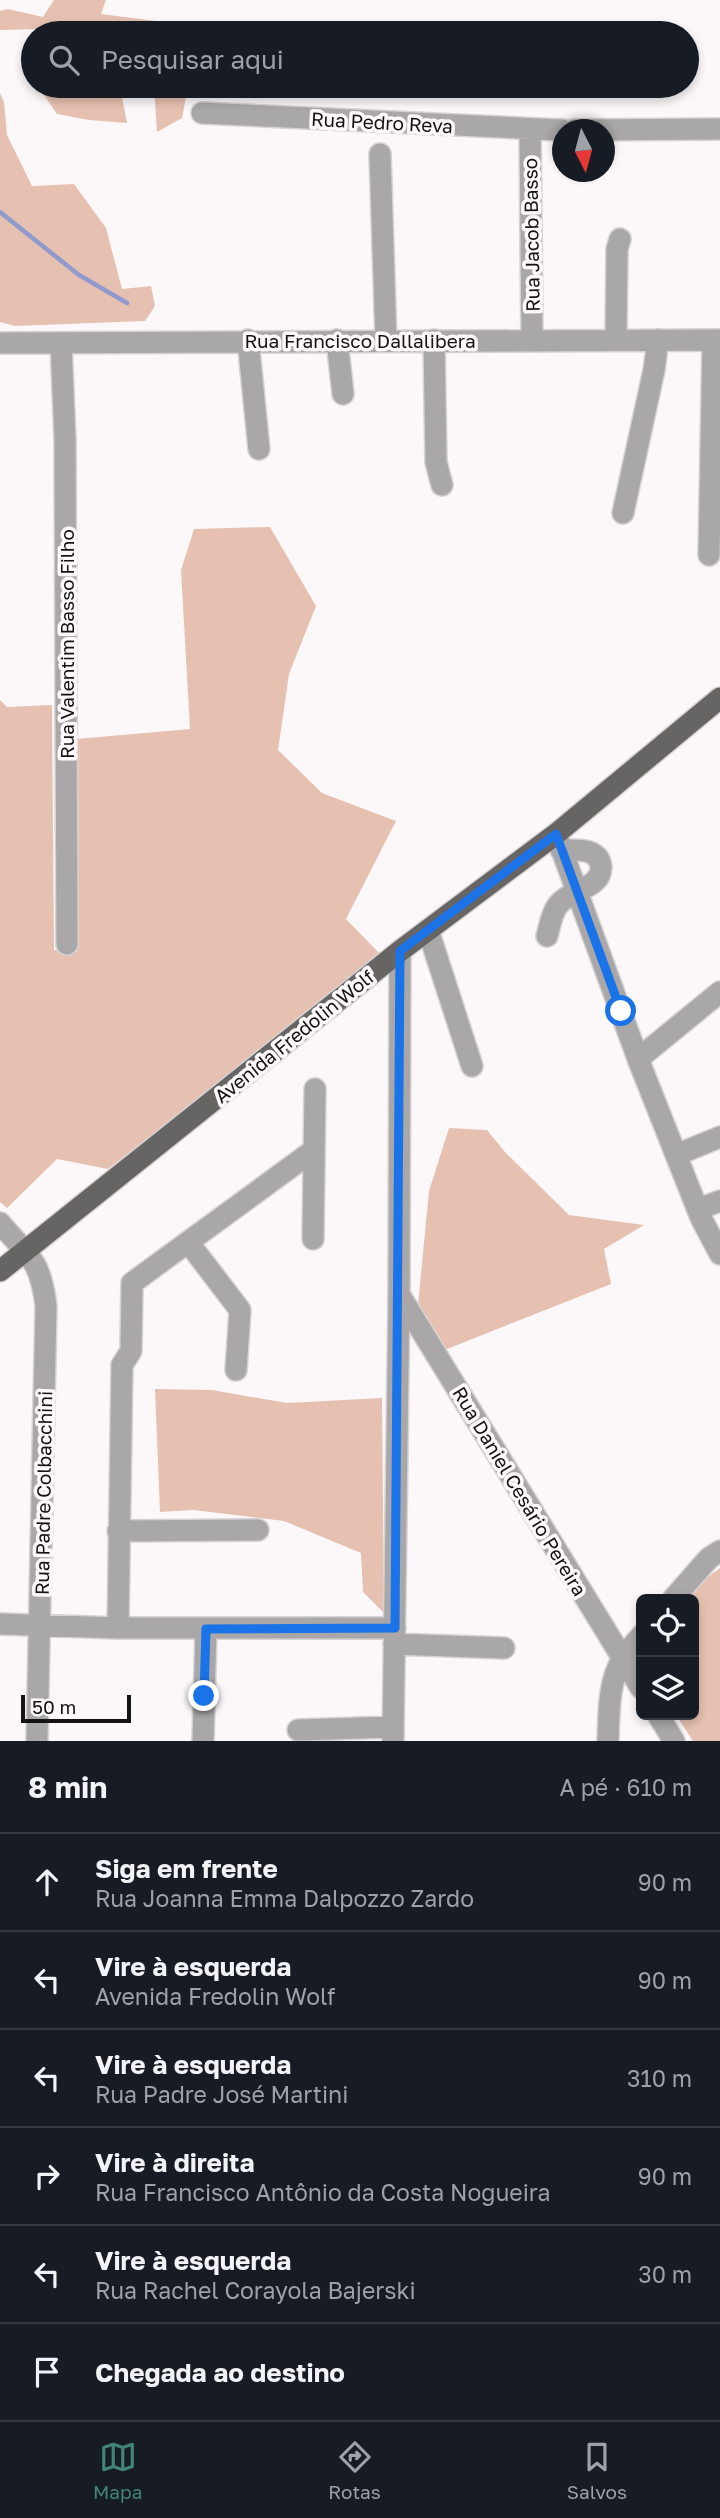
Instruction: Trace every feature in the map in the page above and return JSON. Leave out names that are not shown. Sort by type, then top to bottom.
[{"type":"main road","name":"Avenida Fredolin Wolf","points":[[0,1271],[400,951],[558,842],[720,698]]},
{"type":"street","name":"Rua Pedro Reva","points":[[202,113],[552,130]]},
{"type":"street","points":[[615,130],[720,129]]},
{"type":"street","name":"Rua Jacob Basso","points":[[530,130],[532,340]]},
{"type":"street","points":[[380,154],[386,340]]},
{"type":"street","points":[[616,340],[617,249],[620,239]]},
{"type":"street","points":[[248,340],[259,449]]},
{"type":"street","points":[[337,340],[343,394]]},
{"type":"street","points":[[434,340],[436,462],[442,485]]},
{"type":"street","points":[[624,513],[658,340]]},
{"type":"street","points":[[709,555],[717,340]]},
{"type":"street","name":"Rua Francisco Dallalibera","points":[[0,342],[717,340]]},
{"type":"street","name":"Rua Valentim Basso Filho","points":[[61,343],[65,439],[66,944]]},
{"type":"street","points":[[558,842],[638,1059],[698,1209],[720,1254]]},
{"type":"street","points":[[547,936],[554,912],[560,903],[576,890],[595,881],[601,873],[601,863],[594,854],[558,842]]},
{"type":"street","points":[[428,930],[472,1066]]},
{"type":"street","points":[[298,1730],[393,1734],[400,951]]},
{"type":"street","points":[[638,1059],[720,992]]},
{"type":"street","points":[[313,1240],[315,1088]]},
{"type":"street","points":[[676,1155],[720,1137]]},
{"type":"street","points":[[118,1628],[122,1365],[131,1351],[132,1283],[314,1150]]},
{"type":"street","points":[[698,1209],[720,1201]]},
{"type":"street","name":"Rua Padre Colbacchini","points":[[0,1223],[27,1250],[43,1282],[46,1306],[37,1741]]},
{"type":"street","points":[[188,1242],[240,1310],[236,1370]]},
{"type":"street","name":"Rua Daniel Cesário Pereira","points":[[399,1294],[636,1680]]},
{"type":"street","points":[[118,1531],[258,1530]]},
{"type":"street","points":[[678,1594],[709,1559],[720,1551]]},
{"type":"street","points":[[0,1624],[41,1623],[118,1628],[394,1636],[504,1648]]},
{"type":"street","points":[[203,1741],[206,1629]]},
{"type":"street","points":[[608,1741],[610,1702],[615,1676],[622,1658],[636,1642]]},
{"type":"street","points":[[661,1720],[674,1741]]},
{"type":"shaded area","points":[[54,0],[106,0],[101,14],[156,21],[21,21],[21,30],[0,30],[0,11],[8,9],[43,17]]},
{"type":"shaded area","points":[[0,93],[4,102],[7,135],[32,186],[74,184],[106,228],[122,289],[151,286],[155,306],[145,321],[15,326],[0,322]]},
{"type":"shaded area","points":[[46,98],[122,98],[127,123],[89,120],[57,114]]},
{"type":"shaded area","points":[[155,98],[186,98],[182,118],[157,132]]},
{"type":"shaded area","points":[[270,527],[316,606],[289,674],[278,750],[322,793],[396,821],[346,919],[382,956],[108,1169],[57,1159],[7,1208],[0,1202],[0,700],[7,707],[52,705],[54,950],[77,952],[76,739],[190,729],[181,570],[194,529]]},
{"type":"shaded area","points":[[449,1128],[487,1130],[505,1152],[569,1215],[644,1225],[604,1249],[611,1284],[442,1351],[418,1305],[429,1191]]},
{"type":"shaded area","points":[[155,1389],[212,1390],[287,1403],[382,1398],[384,1613],[363,1592],[361,1553],[284,1521],[193,1510],[160,1512]]},
{"type":"shaded area","points":[[720,1568],[720,1741],[693,1741],[679,1720],[699,1720],[699,1594],[689,1594],[694,1587]]},
{"type":"waterway","points":[[0,212],[79,275],[127,303]]},
{"type":"route","points":[[204,1696],[206,1629],[395,1628],[400,951],[556,834],[621,1011]]}]
